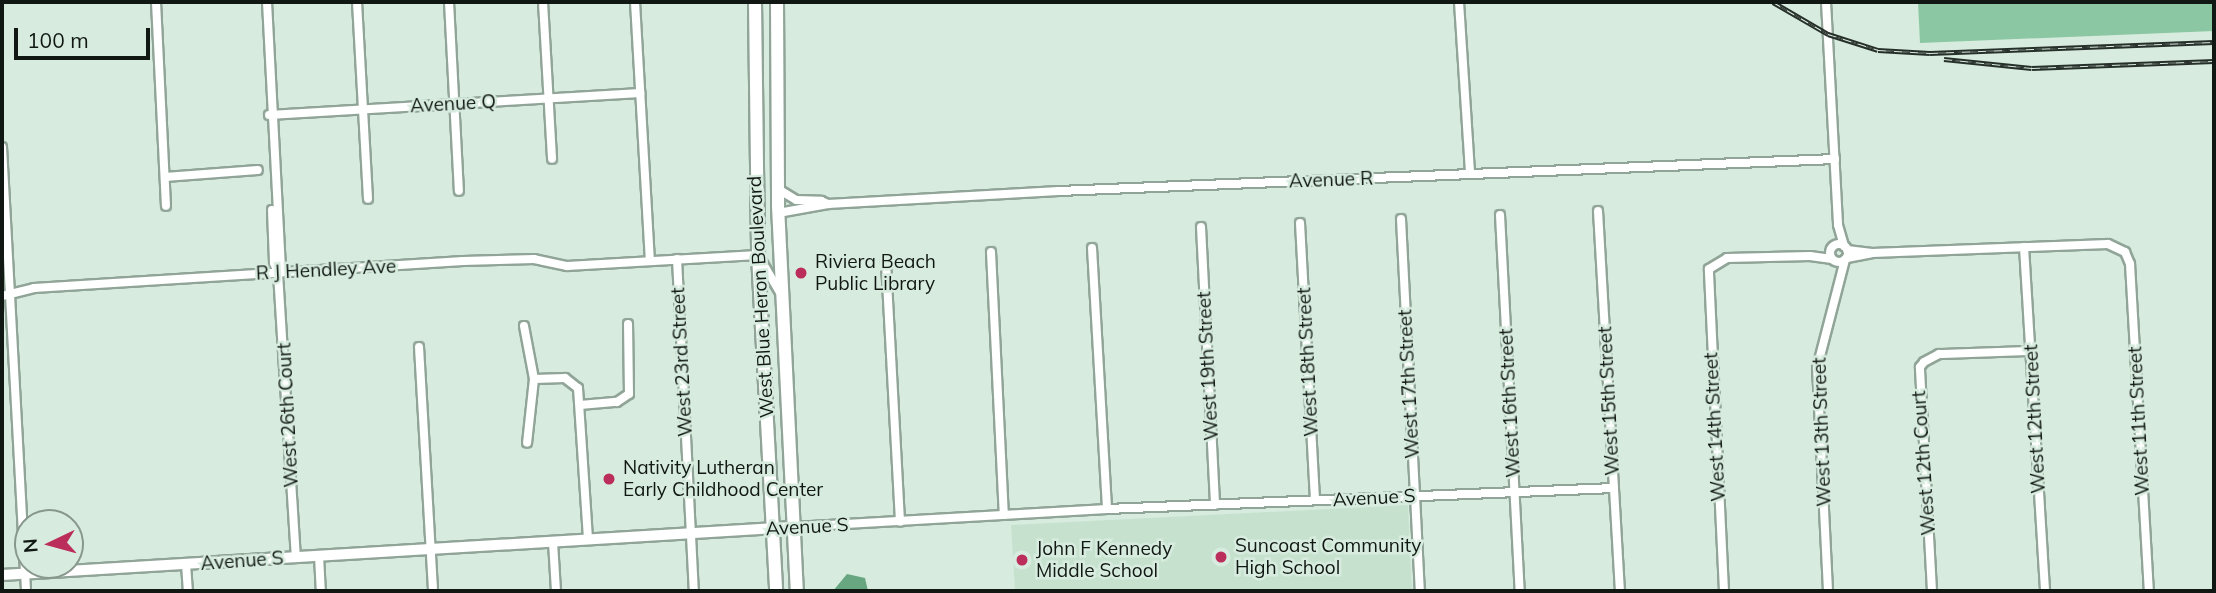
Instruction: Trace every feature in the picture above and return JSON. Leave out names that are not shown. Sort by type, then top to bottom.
[{"type":"main road","name":"West Blue Heron Boulevard","points":[[755,2],[758,255],[776,591]]},
{"type":"main road","name":"West Blue Heron Boulevard","points":[[777,2],[778,213],[797,591]]},
{"type":"street","points":[[156,2],[166,206]]},
{"type":"street","name":"West 26th Court","points":[[264,2],[296,557]]},
{"type":"street","points":[[357,2],[368,199]]},
{"type":"street","points":[[449,2],[459,191]]},
{"type":"street","points":[[543,2],[552,159]]},
{"type":"street","points":[[635,2],[650,261],[758,255],[774,278],[782,299]]},
{"type":"street","points":[[1459,2],[1470,174]]},
{"type":"street","points":[[1826,2],[1838,225],[1846,253]]},
{"type":"street","name":"Avenue Q","points":[[270,115],[640,93]]},
{"type":"street","points":[[2,147],[5,294],[21,509]]},
{"type":"street","name":"Avenue R","points":[[778,213],[828,204],[1835,159]]},
{"type":"street","points":[[165,177],[258,170]]},
{"type":"street","name":"Avenue R","points":[[778,189],[796,200],[821,201],[828,204]]},
{"type":"street","name":"West 15th Street","points":[[1598,211],[1620,591]]},
{"type":"street","name":"West 16th Street","points":[[1500,215],[1520,591]]},
{"type":"street","name":"West 17th Street","points":[[1401,219],[1420,591]]},
{"type":"street","name":"West 18th Street","points":[[1300,223],[1315,500]]},
{"type":"street","points":[[1832,247],[1838,225]]},
{"type":"street","name":"West 19th Street","points":[[1201,226],[1215,505]]},
{"type":"street","name":"West 11th Street","points":[[2024,247],[2108,244],[2125,252],[2130,264],[2149,591]]},
{"type":"street","points":[[1811,256],[1832,247],[1846,253],[1872,254],[2024,247]]},
{"type":"street","name":"West 13th Street","points":[[1832,247],[1839,276]]},
{"type":"street","name":"West 12th Street","points":[[2024,247],[2045,591]]},
{"type":"street","points":[[1092,248],[1107,509]]},
{"type":"street","points":[[991,251],[1004,515]]},
{"type":"street","points":[[1811,256],[1833,260],[1846,253]]},
{"type":"street","name":"West 13th Street","points":[[1828,591],[1817,368],[1846,253]]},
{"type":"street","name":"West 14th Street","points":[[1724,591],[1707,276],[1713,264],[1727,258],[1811,256]]},
{"type":"street","name":"R J Hendley Ave","points":[[5,294],[34,288],[512,259],[534,259],[568,266],[650,261]]},
{"type":"street","name":"West 23rd Street","points":[[677,259],[694,591]]},
{"type":"street","points":[[886,263],[900,522]]},
{"type":"street","points":[[580,405],[617,402],[629,394],[628,324]]},
{"type":"street","points":[[524,326],[534,379],[527,443]]},
{"type":"street","points":[[419,347],[433,591]]},
{"type":"street","name":"West 12th Court","points":[[1932,591],[1920,367],[1939,354],[2031,351]]},
{"type":"street","points":[[534,379],[568,379],[578,388],[588,540]]},
{"type":"street","name":"Avenue S","points":[[84,570],[1107,509],[1614,488]]},
{"type":"street","points":[[553,542],[556,591]]},
{"type":"street","points":[[319,556],[321,591]]},
{"type":"street","points":[[186,564],[188,591]]},
{"type":"shaded area","points":[[1918,2],[2214,2],[2214,31],[1920,43]]},
{"type":"shaded area","name":"Suncoast Community High School","points":[[1408,505],[1412,591],[1015,591],[1011,525]]},
{"type":"shaded area","points":[[847,574],[865,578],[868,591],[833,591]]},
{"type":"railway","points":[[1773,2],[1828,34],[1878,50],[1930,53],[2214,42]]},
{"type":"railway","points":[[1944,59],[2032,68],[2214,61]]},
{"type":"place","name":"Riviera Beach Public Library","points":[[801,273]]},
{"type":"place","name":"Nativity Lutheran Early Childhood Center","points":[[609,479]]},
{"type":"place","name":"Suncoast Community High School","points":[[1221,557]]},
{"type":"place","name":"John F Kennedy Middle School","points":[[1022,560]]}]
